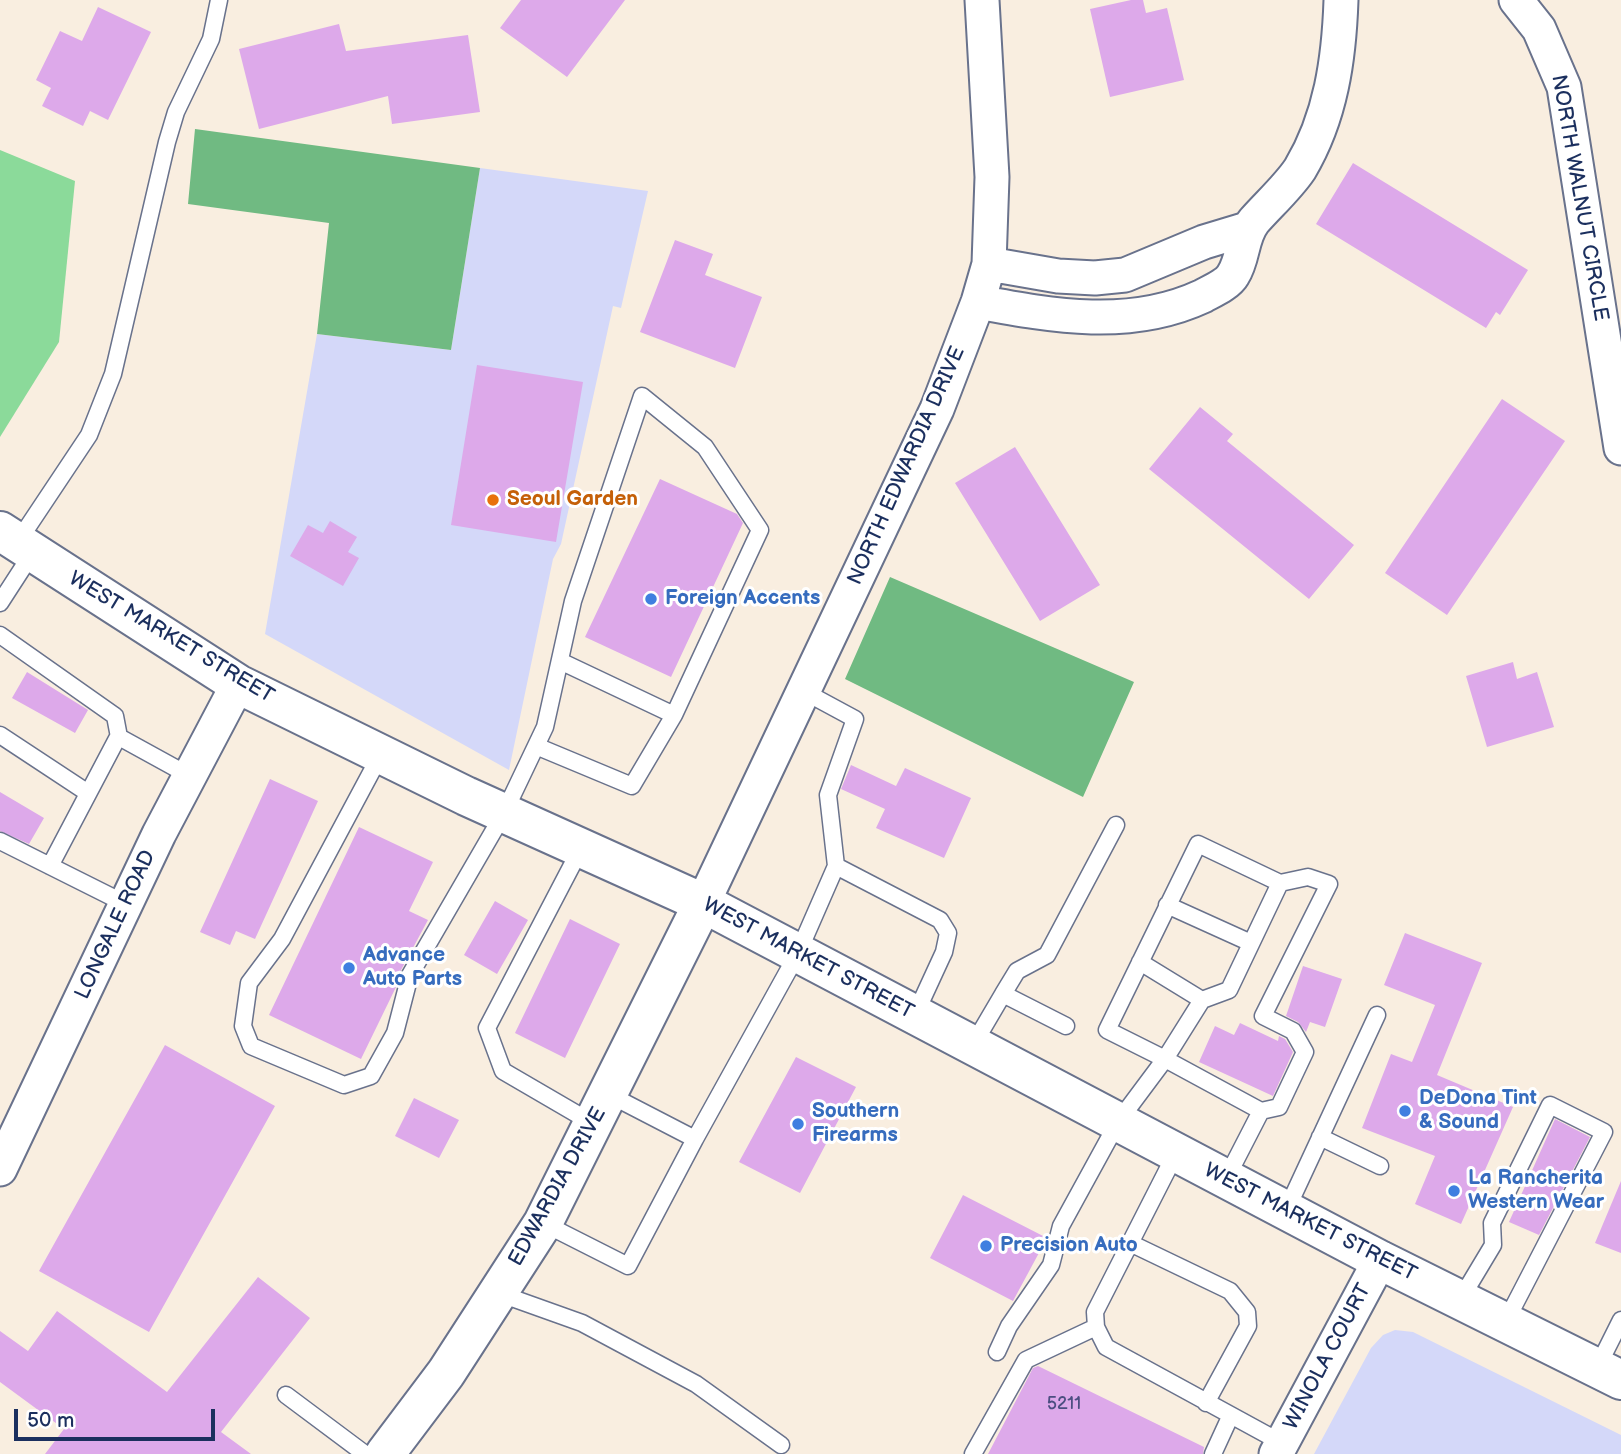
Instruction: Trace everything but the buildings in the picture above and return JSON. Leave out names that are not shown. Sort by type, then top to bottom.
[{"type":"main road","name":"WEST MARKET STREET","points":[[17,542],[238,684],[504,813],[703,903],[1380,1260],[1609,1374]]},
{"type":"main road","name":"EDWARDIA DRIVE","points":[[385,1454],[446,1373],[543,1223],[703,903]]},
{"type":"street","name":"NORTH EDWARDIA DRIVE","points":[[703,903],[937,409],[978,302],[989,264],[992,177],[982,0]]},
{"type":"street","points":[[978,302],[1086,318],[1120,317],[1185,304],[1212,291],[1233,276],[1247,229],[1298,171],[1319,131],[1331,97],[1341,0]]},
{"type":"street","name":"NORTH WALNUT CIRCLE","points":[[1516,0],[1539,29],[1564,88],[1621,448]]},
{"type":"street","points":[[989,264],[1058,276],[1095,278],[1125,275],[1204,242],[1247,229]]},
{"type":"street","name":"LONGALE ROAD","points":[[0,1169],[126,904],[238,684]]},
{"type":"street","name":"WINOLA COURT","points":[[1279,1449],[1380,1260]]},
{"type":"lane","points":[[0,603],[17,542],[89,435],[113,374],[167,142],[176,112],[211,39],[219,0]]},
{"type":"lane","points":[[381,754],[282,940],[249,983],[243,1026],[251,1046],[344,1085],[371,1076],[395,1033],[410,975],[504,813],[545,727],[573,601],[642,396],[705,447],[760,530],[674,715],[632,786],[536,746]]},
{"type":"lane","points":[[0,635],[115,716],[119,734],[50,866]]},
{"type":"lane","points":[[560,662],[674,715]]},
{"type":"lane","points":[[543,1223],[628,1266],[798,953],[836,866],[828,795],[855,719],[805,692]]},
{"type":"lane","points":[[119,734],[190,776]]},
{"type":"lane","points":[[0,735],[88,793]]},
{"type":"lane","points":[[972,1045],[1017,971],[1047,955],[1116,825]]},
{"type":"lane","points":[[0,841],[126,904]]},
{"type":"lane","points":[[1198,844],[1280,883],[1308,877],[1329,884],[1263,1016],[1293,1031],[1305,1052],[1279,1107],[1261,1111],[1107,1030],[1198,844]]},
{"type":"lane","points":[[581,848],[487,1028],[503,1071],[601,1109],[695,1139]]},
{"type":"lane","points":[[836,866],[940,920],[948,933],[944,952],[915,1015]]},
{"type":"lane","points":[[997,1352],[1009,1326],[1051,1265],[1061,1226],[1118,1122],[1164,1059],[1202,1000],[1229,990],[1280,883]]},
{"type":"lane","points":[[1167,905],[1251,943]]},
{"type":"lane","points":[[1140,962],[1202,1000]]},
{"type":"lane","points":[[1003,994],[1066,1026]]},
{"type":"lane","points":[[1286,1211],[1377,1015]]},
{"type":"lane","points":[[1460,1300],[1493,1245],[1492,1223],[1550,1105],[1604,1132],[1505,1323]]},
{"type":"lane","points":[[1226,1179],[1261,1111]]},
{"type":"lane","points":[[1320,1137],[1380,1166]]},
{"type":"lane","points":[[1176,1153],[1095,1312],[1096,1327],[1106,1347],[1279,1449]]},
{"type":"lane","points":[[1130,1243],[1230,1292],[1247,1312],[1248,1326],[1206,1404]]},
{"type":"lane","points":[[498,1293],[582,1323],[696,1384],[782,1445]]},
{"type":"lane","points":[[1609,1374],[1621,1320]]},
{"type":"lane","points":[[973,1454],[1026,1360],[1096,1327]]},
{"type":"lane","points":[[286,1395],[365,1454]]},
{"type":"lane","points":[[1213,1454],[1230,1418]]},
{"type":"shaded area","points":[[480,168],[648,191],[621,308],[613,306],[561,544],[553,559],[509,770],[265,634],[317,334],[451,350]]},
{"type":"shaded area","points":[[1395,1330],[1413,1332],[1621,1435],[1621,1454],[1314,1454],[1371,1348],[1383,1335]]},
{"type":"green space","points":[[195,129],[480,168],[451,350],[317,334],[329,223],[188,204]]},
{"type":"green space","points":[[0,150],[75,181],[59,342],[0,437]]},
{"type":"green space","points":[[890,577],[1134,682],[1083,797],[845,679]]},
{"type":"place","name":"Seoul Garden","points":[[493,500]]},
{"type":"place","name":"Foreign Accents","points":[[651,599]]},
{"type":"place","name":"Advance Auto Parts","points":[[349,968]]},
{"type":"place","name":"DeDona Tint & Sound","points":[[1405,1111]]},
{"type":"place","name":"Southern Firearms","points":[[798,1124]]},
{"type":"place","name":"La Rancherita Western Wear","points":[[1454,1191]]},
{"type":"place","name":"Precision Auto","points":[[986,1246]]}]
